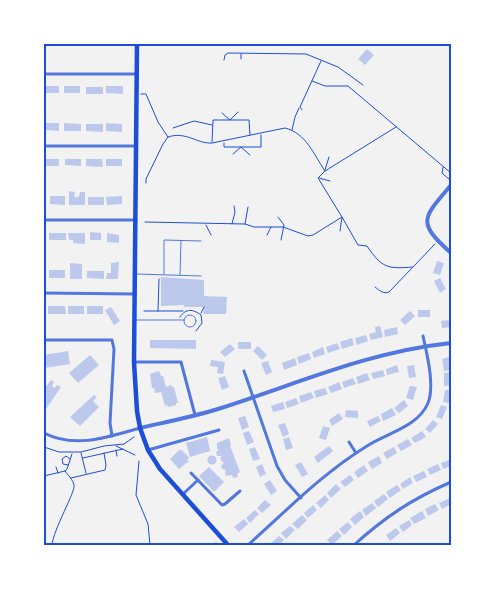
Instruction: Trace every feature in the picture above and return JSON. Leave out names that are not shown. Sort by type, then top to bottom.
[{"type":"main road","points":[[137,44],[134,362],[135,398],[140,428],[148,450],[160,469],[228,545]]},
{"type":"street","points":[[44,74],[137,74]]},
{"type":"street","points":[[44,146],[136,146]]},
{"type":"street","points":[[451,186],[431,209],[428,218],[429,230],[437,241],[451,253]]},
{"type":"street","points":[[44,220],[136,220]]},
{"type":"street","points":[[44,293],[135,294]]},
{"type":"street","points":[[248,545],[328,472],[380,438],[408,424],[419,416],[426,407],[431,389],[423,336]]},
{"type":"street","points":[[44,340],[112,340],[114,349],[110,423],[112,436]]},
{"type":"street","points":[[44,433],[64,439],[84,441],[112,436],[195,415],[359,360],[425,346],[451,343]]},
{"type":"street","points":[[134,362],[181,362],[195,415]]},
{"type":"street","points":[[244,371],[277,466],[285,480],[301,498]]},
{"type":"street","points":[[148,450],[219,430]]},
{"type":"street","points":[[349,442],[356,453]]},
{"type":"street","points":[[191,473],[222,505],[240,491]]},
{"type":"street","points":[[183,494],[198,480]]},
{"type":"street","points":[[354,545],[382,520],[451,482]]},
{"type":"lane","points":[[164,274],[164,240],[201,241]]},
{"type":"lane","points":[[180,275],[181,240]]},
{"type":"lane","points":[[135,274],[201,276]]},
{"type":"lane","points":[[134,320],[184,320],[187,316],[192,315],[195,317],[196,322],[193,327],[189,327],[185,325],[184,320]]},
{"type":"path","points":[[224,60],[225,55],[228,53],[306,54],[338,66],[363,85]]},
{"type":"path","points":[[241,53],[241,60]]},
{"type":"path","points":[[292,130],[295,117],[322,60]]},
{"type":"path","points":[[312,81],[325,86],[348,86],[451,173]]},
{"type":"path","points":[[137,94],[146,94],[162,129],[168,137]]},
{"type":"path","points":[[230,120],[238,112]]},
{"type":"path","points":[[222,113],[230,120]]},
{"type":"path","points":[[212,143],[213,120],[249,120],[250,136]]},
{"type":"path","points":[[172,128],[194,121],[213,125]]},
{"type":"path","points":[[318,178],[325,171],[396,127]]},
{"type":"path","points":[[168,137],[183,136],[212,143],[285,128],[292,130],[302,137],[325,171]]},
{"type":"path","points":[[224,142],[224,147],[261,147],[261,133]]},
{"type":"path","points":[[146,183],[150,170],[168,137]]},
{"type":"path","points":[[234,154],[242,147]]},
{"type":"path","points":[[242,147],[250,155]]},
{"type":"path","points":[[325,171],[329,157]]},
{"type":"path","points":[[443,166],[442,173],[450,180]]},
{"type":"path","points":[[318,178],[330,181]]},
{"type":"path","points":[[318,178],[358,245],[367,246]]},
{"type":"path","points":[[232,225],[235,212],[234,206]]},
{"type":"path","points":[[245,224],[248,207]]},
{"type":"path","points":[[278,217],[284,225],[281,240]]},
{"type":"path","points":[[145,222],[245,224],[254,227],[283,227],[308,236],[313,235],[342,217]]},
{"type":"path","points":[[340,230],[342,217]]},
{"type":"path","points":[[206,224],[211,235]]},
{"type":"path","points":[[267,235],[272,228]]},
{"type":"path","points":[[375,287],[380,292],[389,292],[437,241]]},
{"type":"path","points":[[366,242],[375,258],[386,267],[413,267]]},
{"type":"path","points":[[158,311],[159,278]]},
{"type":"path","points":[[196,331],[202,323],[201,314],[204,307]]},
{"type":"path","points":[[144,311],[194,310],[201,314]]},
{"type":"path","points":[[180,320],[185,311]]},
{"type":"path","points":[[44,447],[59,452],[81,452],[104,446],[124,444],[134,437]]},
{"type":"path","points":[[115,446],[135,455]]},
{"type":"path","points":[[83,458],[123,448]]},
{"type":"path","points":[[116,450],[117,456]]},
{"type":"path","points":[[81,452],[86,474]]},
{"type":"path","points":[[44,476],[65,471],[71,460],[72,453]]},
{"type":"path","points":[[70,478],[106,468],[104,453]]},
{"type":"path","points":[[69,465],[63,464],[62,459],[66,456],[71,460]]},
{"type":"path","points":[[139,461],[136,495],[148,524],[150,545]]},
{"type":"path","points":[[56,467],[58,473]]},
{"type":"path","points":[[52,545],[62,512],[74,490],[74,485],[65,471]]},
{"type":"path","points":[[212,545],[216,543]]},
{"type":"building","points":[[367,49],[374,55],[365,65],[358,59]]},
{"type":"building","points":[[44,86],[59,86],[59,93],[44,93]]},
{"type":"building","points":[[64,86],[80,86],[80,93],[64,93]]},
{"type":"building","points":[[106,86],[123,86],[123,94],[106,93]]},
{"type":"building","points":[[86,87],[103,87],[103,94],[86,94]]},
{"type":"building","points":[[44,123],[59,123],[59,131],[44,130]]},
{"type":"building","points":[[64,123],[81,124],[81,131],[64,131]]},
{"type":"building","points":[[106,123],[122,124],[122,132],[106,131]]},
{"type":"building","points":[[86,124],[103,124],[103,132],[86,131]]},
{"type":"building","points":[[44,159],[59,159],[59,166],[44,166]]},
{"type":"building","points":[[65,159],[81,159],[81,166],[65,165]]},
{"type":"building","points":[[86,159],[102,159],[103,167],[86,166]]},
{"type":"building","points":[[106,159],[122,159],[122,166],[106,166]]},
{"type":"building","points":[[69,191],[75,192],[74,197],[79,197],[80,192],[85,192],[85,205],[69,205]]},
{"type":"building","points":[[50,196],[65,196],[65,205],[50,204]]},
{"type":"building","points":[[122,196],[122,204],[107,205],[106,197]]},
{"type":"building","points":[[88,197],[104,197],[104,205],[88,205]]},
{"type":"building","points":[[90,232],[101,233],[101,240],[90,240]]},
{"type":"building","points":[[49,233],[66,233],[66,240],[49,240]]},
{"type":"building","points":[[68,233],[85,233],[85,244],[73,243],[73,240],[69,240]]},
{"type":"building","points":[[107,233],[119,235],[119,243],[107,242]]},
{"type":"building","points":[[437,261],[444,263],[440,275],[433,273]]},
{"type":"building","points":[[119,262],[118,279],[106,279],[107,273],[111,273],[111,263]]},
{"type":"building","points":[[70,263],[82,264],[82,279],[70,279]]},
{"type":"building","points":[[49,270],[65,270],[65,278],[49,278]]},
{"type":"building","points":[[87,271],[104,271],[104,279],[87,278]]},
{"type":"building","points":[[161,277],[204,280],[204,296],[227,297],[226,314],[203,314],[204,307],[184,307],[184,305],[161,306]]},
{"type":"building","points":[[440,278],[446,289],[440,293],[434,281]]},
{"type":"building","points":[[48,306],[65,306],[66,314],[48,314]]},
{"type":"building","points":[[68,306],[84,306],[84,314],[68,314]]},
{"type":"building","points":[[87,306],[103,306],[103,314],[87,314]]},
{"type":"building","points":[[111,307],[120,321],[114,325],[105,310]]},
{"type":"building","points":[[418,310],[430,310],[430,317],[418,317]]},
{"type":"building","points":[[410,311],[415,316],[405,325],[400,320]]},
{"type":"building","points":[[451,320],[451,327],[442,328],[441,321]]},
{"type":"building","points":[[380,326],[383,337],[371,340],[369,334],[376,332],[375,327]]},
{"type":"building","points":[[397,327],[398,334],[385,337],[384,330]]},
{"type":"building","points":[[366,335],[368,341],[357,345],[355,338]]},
{"type":"building","points":[[352,338],[354,345],[342,349],[340,342]]},
{"type":"building","points":[[150,340],[196,340],[196,349],[150,348]]},
{"type":"building","points":[[238,342],[251,342],[251,349],[238,349]]},
{"type":"building","points":[[337,343],[340,349],[328,353],[326,347]]},
{"type":"building","points":[[230,344],[235,349],[225,357],[220,352]]},
{"type":"building","points":[[258,346],[267,355],[262,360],[253,351]]},
{"type":"building","points":[[323,347],[325,354],[314,358],[312,352]]},
{"type":"building","points":[[68,351],[70,364],[44,368],[44,355]]},
{"type":"building","points":[[309,353],[311,359],[299,364],[297,357]]},
{"type":"building","points":[[90,355],[99,365],[78,383],[69,373]]},
{"type":"building","points":[[449,357],[451,370],[444,371],[442,359]]},
{"type":"building","points":[[295,358],[297,365],[284,370],[282,363]]},
{"type":"building","points":[[211,360],[225,362],[223,374],[217,373],[218,367],[210,366]]},
{"type":"building","points":[[268,361],[272,372],[266,375],[261,363]]},
{"type":"building","points":[[397,365],[399,372],[387,375],[386,369]]},
{"type":"building","points":[[414,365],[416,377],[409,378],[407,366]]},
{"type":"building","points":[[383,370],[385,376],[373,379],[371,373]]},
{"type":"building","points":[[159,371],[161,376],[163,376],[166,387],[171,385],[174,387],[178,403],[176,405],[165,406],[161,392],[155,393],[154,388],[152,388],[150,374]]},
{"type":"building","points":[[451,372],[451,385],[444,386],[444,373]]},
{"type":"building","points":[[367,373],[370,380],[358,384],[356,377]]},
{"type":"building","points":[[225,376],[229,387],[222,390],[218,378]]},
{"type":"building","points":[[353,378],[356,384],[344,388],[342,382]]},
{"type":"building","points":[[51,380],[54,382],[52,386],[54,388],[57,385],[61,387],[44,412],[44,389]]},
{"type":"building","points":[[339,382],[342,389],[331,393],[328,387]]},
{"type":"building","points":[[410,386],[417,387],[413,400],[406,398]]},
{"type":"building","points":[[325,388],[328,394],[316,398],[314,391]]},
{"type":"building","points":[[445,390],[451,390],[450,403],[443,402]]},
{"type":"building","points":[[311,392],[314,398],[301,403],[299,396]]},
{"type":"building","points":[[94,395],[97,397],[93,401],[99,407],[80,426],[70,417]]},
{"type":"building","points":[[296,398],[299,404],[287,408],[285,402]]},
{"type":"building","points":[[404,400],[408,406],[399,413],[394,408]]},
{"type":"building","points":[[283,402],[285,409],[273,412],[271,406]]},
{"type":"building","points":[[441,405],[447,407],[442,419],[436,417]]},
{"type":"building","points":[[392,408],[396,415],[383,421],[381,414]]},
{"type":"building","points":[[346,410],[358,411],[358,418],[345,417]]},
{"type":"building","points":[[339,413],[343,419],[332,426],[329,420]]},
{"type":"building","points":[[245,416],[249,427],[242,430],[238,418]]},
{"type":"building","points":[[378,416],[381,421],[370,427],[367,421]]},
{"type":"building","points":[[433,420],[438,424],[430,433],[425,429]]},
{"type":"building","points":[[285,423],[289,434],[283,437],[278,425]]},
{"type":"building","points":[[323,426],[330,428],[326,440],[319,438]]},
{"type":"building","points":[[249,431],[254,442],[247,445],[243,433]]},
{"type":"building","points":[[422,431],[426,437],[415,443],[411,438]]},
{"type":"building","points":[[207,437],[210,451],[190,457],[186,443]]},
{"type":"building","points":[[289,437],[293,448],[286,450],[283,439]]},
{"type":"building","points":[[229,438],[230,446],[240,472],[237,474],[238,477],[233,478],[232,475],[226,476],[226,470],[222,469],[221,466],[224,462],[220,458],[222,456],[217,456],[216,452],[219,450],[217,449],[217,443]]},
{"type":"building","points":[[408,439],[412,445],[401,451],[397,445]]},
{"type":"building","points":[[329,446],[333,451],[318,463],[314,457]]},
{"type":"building","points":[[255,447],[260,459],[253,461],[249,449]]},
{"type":"building","points":[[394,447],[397,453],[387,459],[383,453]]},
{"type":"building","points":[[179,450],[182,450],[189,458],[187,460],[189,461],[179,469],[170,459]]},
{"type":"building","points":[[212,455],[217,460],[212,465],[207,460]]},
{"type":"building","points":[[379,456],[382,463],[372,469],[368,462]]},
{"type":"building","points":[[451,459],[451,466],[443,469],[441,463]]},
{"type":"building","points":[[301,462],[308,474],[302,477],[295,465]]},
{"type":"building","points":[[262,464],[266,474],[260,477],[256,467]]},
{"type":"building","points":[[438,464],[441,470],[430,475],[427,469]]},
{"type":"building","points":[[364,465],[368,471],[358,478],[354,472]]},
{"type":"building","points":[[209,467],[224,482],[214,492],[199,476]]},
{"type":"building","points":[[424,471],[427,477],[416,482],[413,476]]},
{"type":"building","points":[[350,475],[354,480],[345,487],[340,482]]},
{"type":"building","points":[[410,477],[413,483],[403,489],[400,484]]},
{"type":"building","points":[[270,480],[277,491],[271,495],[264,484]]},
{"type":"building","points":[[336,484],[341,489],[331,498],[327,493]]},
{"type":"building","points":[[397,485],[401,490],[390,498],[386,492]]},
{"type":"building","points":[[384,494],[388,499],[378,507],[374,501]]},
{"type":"building","points":[[325,495],[329,500],[321,508],[316,503]]},
{"type":"building","points":[[450,498],[451,504],[442,509],[439,503]]},
{"type":"building","points":[[265,500],[271,505],[262,513],[257,508]]},
{"type":"building","points":[[372,503],[376,508],[366,516],[362,510]]},
{"type":"building","points":[[435,504],[439,510],[428,516],[425,509]]},
{"type":"building","points":[[313,505],[317,510],[308,518],[304,513]]},
{"type":"building","points":[[255,510],[259,514],[250,523],[246,518]]},
{"type":"building","points":[[360,511],[364,517],[355,525],[350,519]]},
{"type":"building","points":[[422,511],[426,518],[414,524],[410,518]]},
{"type":"building","points":[[302,515],[307,520],[298,529],[292,524]]},
{"type":"building","points":[[244,519],[248,524],[239,532],[234,527]]},
{"type":"building","points":[[409,520],[412,525],[403,532],[399,526]]},
{"type":"building","points":[[348,522],[352,527],[344,535],[339,529]]},
{"type":"building","points":[[290,526],[295,530],[286,539],[281,533]]},
{"type":"building","points":[[396,528],[400,533],[390,541],[386,535]]},
{"type":"building","points":[[337,531],[342,536],[332,545],[327,540]]},
{"type":"building","points":[[279,536],[284,540],[279,545],[270,544]]}]
